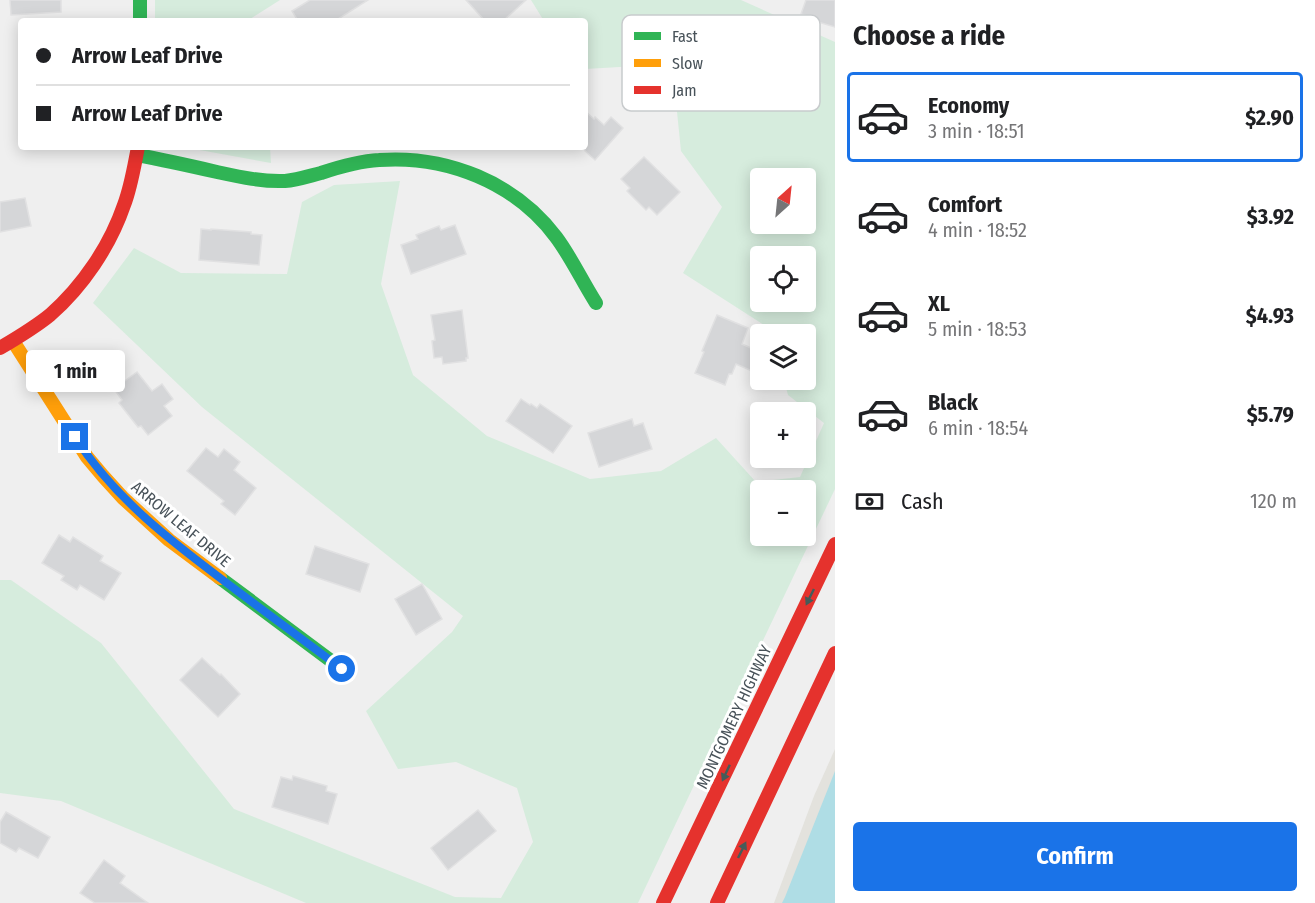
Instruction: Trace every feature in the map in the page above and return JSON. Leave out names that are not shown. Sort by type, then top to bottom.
[{"type":"street","points":[[140,0],[140,18]]},
{"type":"street","points":[[0,348],[37,325],[63,301],[95,264],[122,213],[137,151],[250,178],[284,181],[377,160],[402,159],[456,167],[498,186],[537,216],[555,237],[596,303]]},
{"type":"street","name":"ARROW LEAF DRIVE","points":[[13,341],[87,457],[123,498],[169,540],[342,669]]},
{"type":"street","name":"MONTGOMERY HIGHWAY","points":[[663,903],[835,544]]},
{"type":"street","points":[[717,903],[835,653]]},
{"type":"shaded area","points":[[835,749],[835,903],[774,903],[814,796]]},
{"type":"green space","points":[[155,0],[280,0],[252,18],[155,18]]},
{"type":"green space","points":[[531,0],[741,0],[775,15],[622,15],[622,67],[588,69],[588,18],[542,18]]},
{"type":"green space","points":[[820,35],[835,42],[835,489],[816,529],[816,480],[774,480],[800,477],[804,468],[816,468],[816,441],[824,423],[816,417],[816,402],[797,402],[788,395],[787,390],[816,390],[816,324],[762,324],[683,273],[722,207],[681,151],[677,111],[820,111]]},
{"type":"green space","points":[[200,150],[270,150],[271,163]]},
{"type":"green space","points":[[400,181],[381,284],[413,375],[487,436],[590,479],[661,471],[716,438],[754,480],[750,480],[750,546],[808,546],[638,903],[306,903],[61,801],[0,793],[0,580],[11,580],[101,643],[234,809],[455,897],[501,898],[533,842],[517,788],[456,762],[398,769],[366,711],[452,632],[463,616],[202,407],[93,303],[134,248],[181,273],[287,274],[302,202],[334,185]]},
{"type":"water","points":[[835,771],[835,903],[782,903],[785,897]]},
{"type":"building","points":[[10,0],[61,0],[61,12],[11,15]]},
{"type":"building","points":[[310,0],[368,0],[340,18],[296,18],[292,11]]},
{"type":"building","points":[[466,0],[526,0],[506,18],[482,18]]},
{"type":"building","points":[[806,0],[835,0],[835,27],[820,23],[820,15],[801,14]]},
{"type":"building","points":[[588,114],[604,125],[611,117],[623,128],[595,160],[585,151],[588,150]]},
{"type":"building","points":[[644,157],[680,192],[657,215],[649,207],[646,210],[627,191],[630,188],[621,179]]},
{"type":"building","points":[[25,198],[31,226],[0,232],[0,202]]},
{"type":"building","points":[[455,225],[466,254],[411,274],[401,245],[418,239],[416,235],[439,226],[441,230]]},
{"type":"building","points":[[201,229],[251,232],[251,234],[262,235],[259,265],[199,260]]},
{"type":"building","points":[[462,310],[468,358],[466,361],[443,364],[442,357],[434,358],[432,341],[435,340],[431,315]]},
{"type":"building","points":[[717,315],[748,328],[742,344],[750,348],[750,370],[736,364],[725,385],[695,373],[704,352],[702,351]]},
{"type":"building","points":[[137,372],[152,391],[162,384],[173,399],[164,406],[172,416],[148,435],[141,426],[138,427],[119,403],[122,400],[114,389]]},
{"type":"building","points":[[521,399],[537,408],[540,404],[572,426],[553,453],[506,421]]},
{"type":"building","points":[[632,419],[634,426],[643,423],[652,449],[599,467],[588,433]]},
{"type":"building","points":[[206,448],[218,457],[224,449],[240,462],[234,470],[256,488],[235,515],[221,504],[224,501],[187,471]]},
{"type":"building","points":[[59,535],[70,542],[73,537],[103,556],[100,561],[121,573],[104,600],[80,585],[77,590],[61,580],[64,576],[42,563]]},
{"type":"building","points":[[315,546],[369,564],[360,592],[306,574]]},
{"type":"building","points":[[422,584],[442,619],[416,635],[395,599]]},
{"type":"building","points":[[202,658],[240,694],[218,717],[180,680]]},
{"type":"building","points":[[293,776],[327,786],[326,791],[337,794],[328,824],[272,807],[281,777],[292,780]]},
{"type":"building","points":[[478,810],[496,831],[448,870],[431,848]]},
{"type":"building","points":[[6,812],[50,837],[38,858],[19,848],[16,852],[0,843],[0,822]]},
{"type":"building","points":[[104,860],[125,876],[120,883],[148,903],[95,903],[80,893]]},
{"type":"traffic: fast","points":[[140,0],[140,18]]},
{"type":"traffic: fast","points":[[137,155],[259,180],[276,181],[294,180],[349,165],[379,160],[429,162],[454,168],[500,187],[539,218],[556,237],[596,303]]},
{"type":"traffic: fast","points":[[220,578],[342,669]]},
{"type":"traffic: slow","points":[[13,341],[87,457],[103,476],[123,498],[169,540],[220,578]]},
{"type":"traffic: jam","points":[[0,348],[50,315],[74,291],[94,264],[111,235],[124,205],[137,150]]},
{"type":"traffic: jam","points":[[663,903],[835,544]]},
{"type":"traffic: jam","points":[[717,903],[835,653]]},
{"type":"route","points":[[75,437],[87,457],[142,517],[169,540],[342,669]]}]
